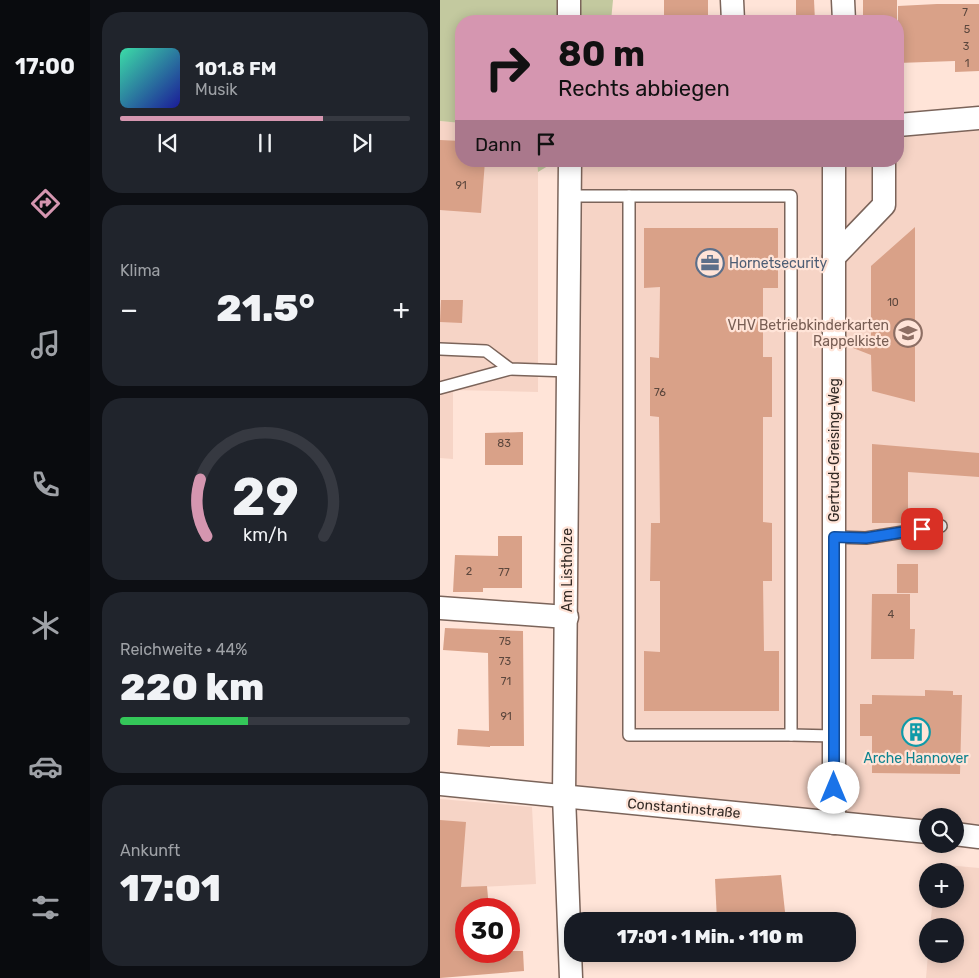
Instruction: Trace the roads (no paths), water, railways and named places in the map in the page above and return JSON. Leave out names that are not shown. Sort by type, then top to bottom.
[{"type":"street","points":[[569,0],[570,15]]},
{"type":"street","points":[[732,0],[733,15]]},
{"type":"street","points":[[843,0],[844,15]]},
{"type":"street","points":[[904,124],[979,118]]},
{"type":"street","name":"Am Listholze","points":[[570,167],[564,796],[571,978]]},
{"type":"street","name":"Gertrud-Greising-Weg","points":[[834,167],[834,823]]},
{"type":"street","points":[[834,257],[884,205],[884,167]]},
{"type":"street","points":[[440,608],[567,617]]},
{"type":"street","name":"Constantinstraße","points":[[440,784],[919,831]]},
{"type":"street","points":[[964,835],[979,837]]},
{"type":"lane","points":[[570,196],[791,196],[791,736]]},
{"type":"lane","points":[[629,196],[629,735],[834,736]]},
{"type":"lane","points":[[440,349],[486,351],[510,369]]},
{"type":"lane","points":[[440,388],[510,369],[568,371]]},
{"type":"lane","points":[[834,537],[866,538],[941,526]]},
{"type":"place","name":"Hornetsecurity","points":[[710,263]]},
{"type":"place","name":"VHV Betriebkinderkarten Rappelkiste","points":[[908,333]]},
{"type":"place","name":"Arche Hannover","points":[[916,732]]}]
